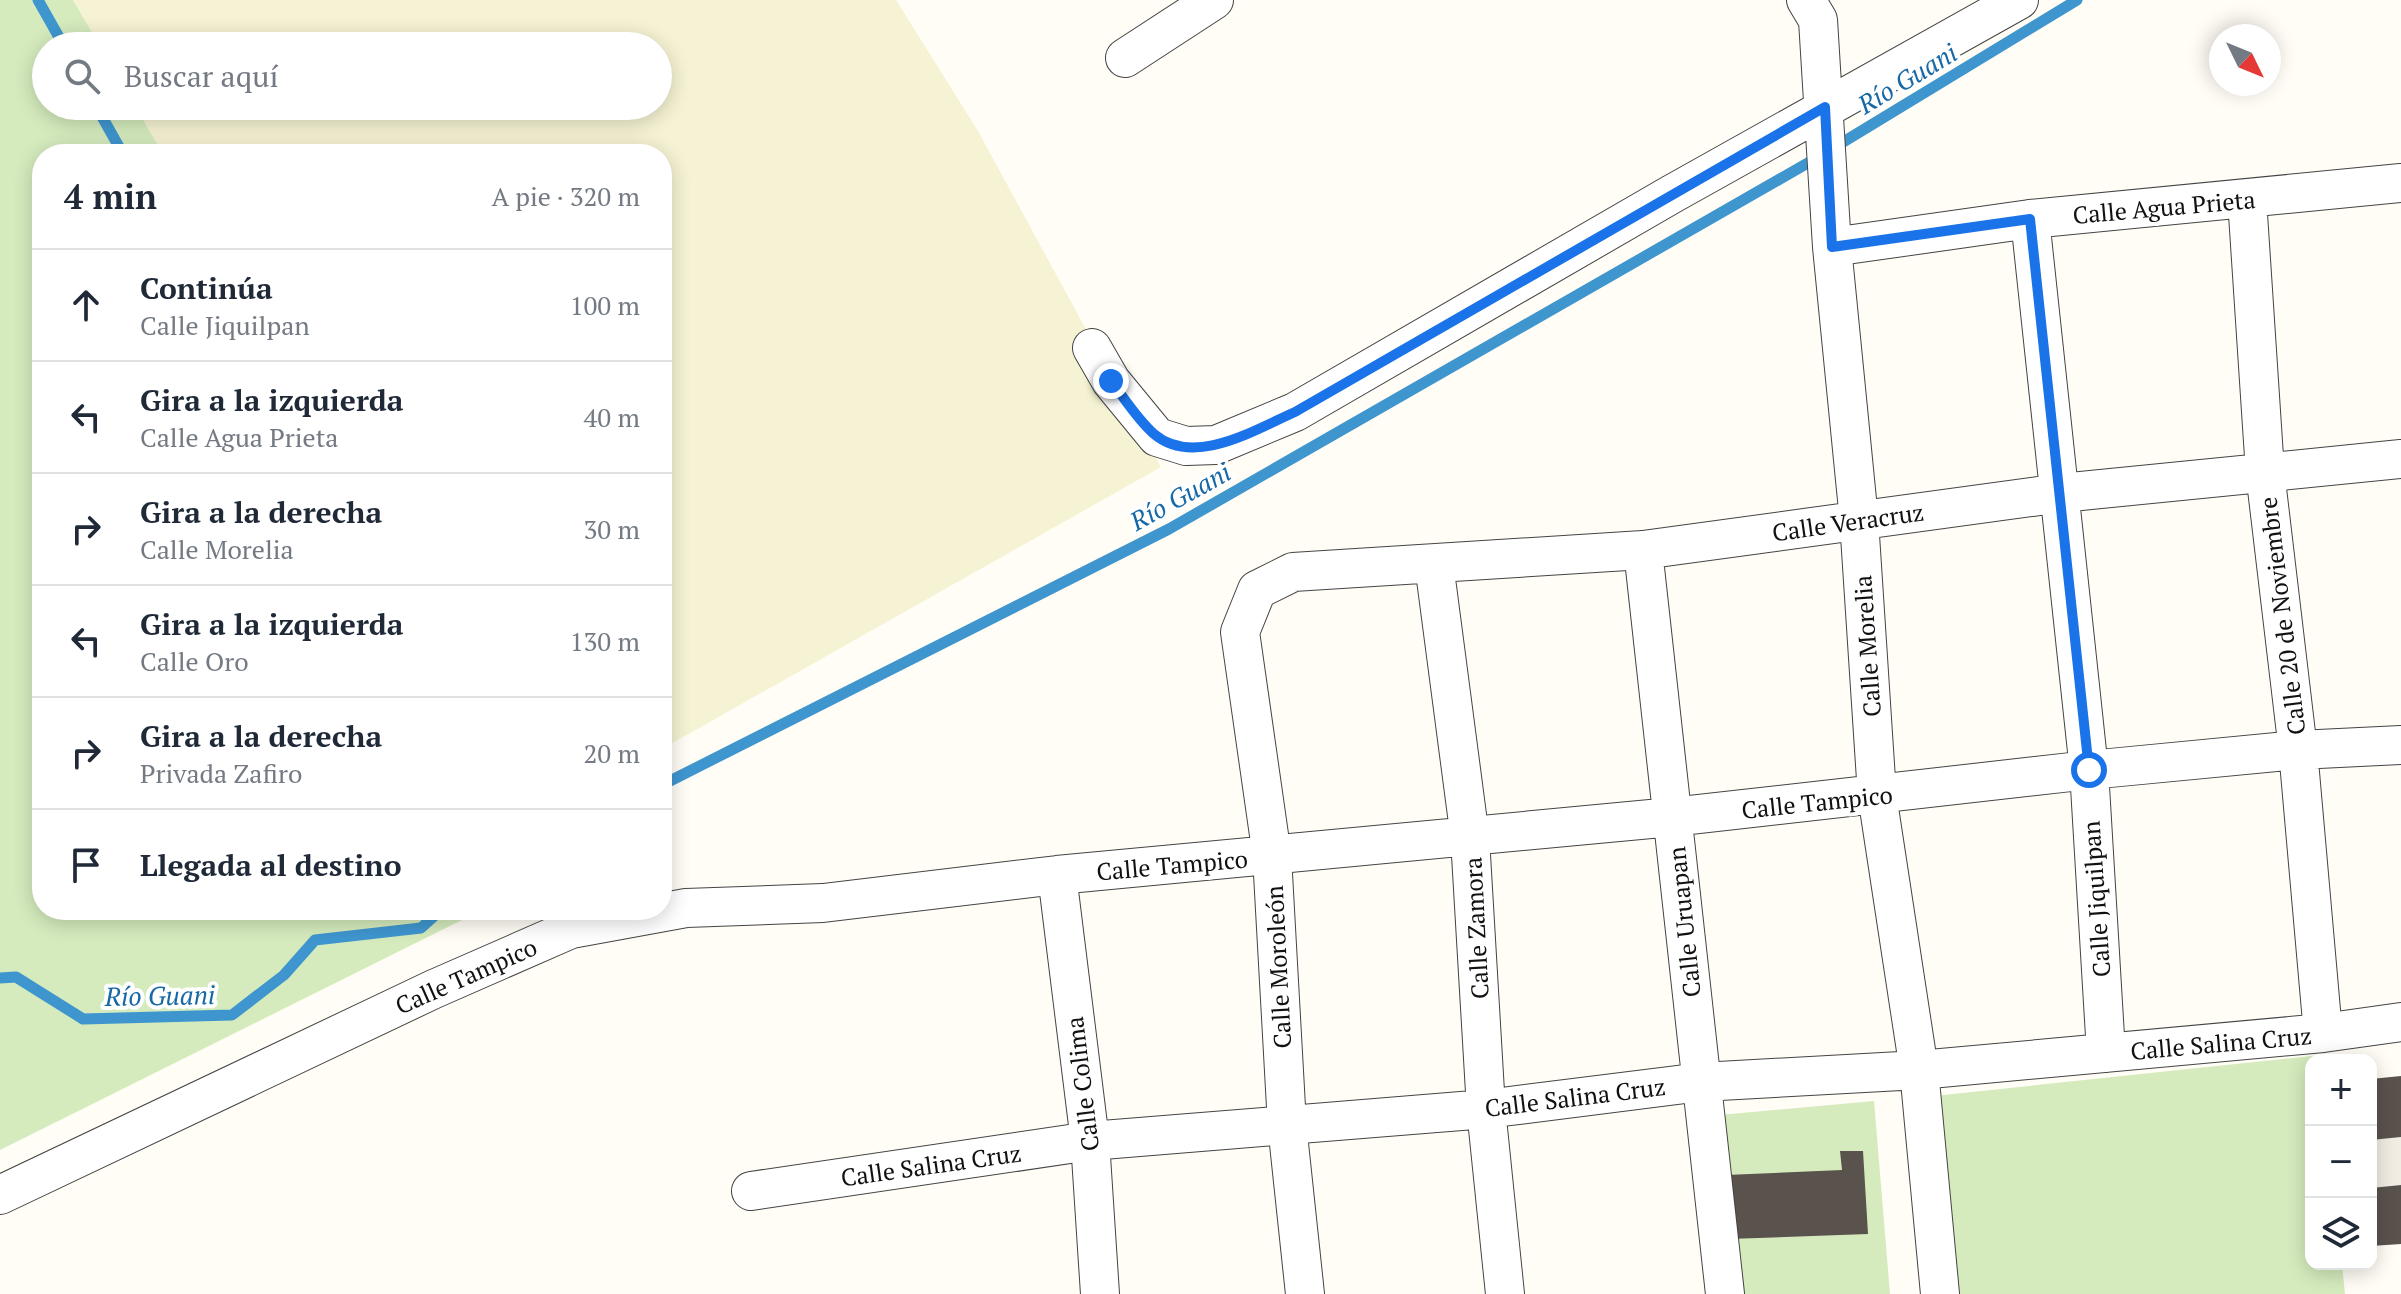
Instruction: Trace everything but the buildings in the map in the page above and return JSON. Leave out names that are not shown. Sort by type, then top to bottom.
[{"type":"street","points":[[1125,58],[1214,0]]},
{"type":"street","name":"Calle Morelia","points":[[1806,0],[1818,20],[1831,236],[1859,520],[1877,795],[1919,1070],[1940,1294]]},
{"type":"street","points":[[1092,348],[1111,381],[1157,437],[1186,446],[1216,445],[1295,412],[1826,120],[2019,0]]},
{"type":"street","name":"Calle Agua Prieta","points":[[1831,236],[2401,183]]},
{"type":"street","name":"Calle 20 de Noviembre","points":[[2247,199],[2265,472],[2298,750],[2323,1033]]},
{"type":"street","name":"Calle Jiquilpan","points":[[2030,219],[2089,770],[2106,1053]]},
{"type":"street","name":"Calle Veracruz","points":[[1293,572],[1643,550],[2061,493],[2401,459]]},
{"type":"street","name":"Calle Uruapan","points":[[1643,550],[1725,1294]]},
{"type":"street","name":"Calle Zamora","points":[[1434,564],[1470,838],[1486,1109],[1505,1294]]},
{"type":"street","name":"Calle Moroleón","points":[[1293,572],[1257,590],[1240,632],[1272,856],[1287,1125],[1305,1294]]},
{"type":"street","name":"Calle Tampico","points":[[672,911],[823,903],[1057,875],[1470,838],[2089,770],[2298,750],[2401,745]]},
{"type":"street","name":"Calle Colima","points":[[1057,875],[1090,1141],[1100,1294]]},
{"type":"street","name":"Calle Tampico","points":[[0,1195],[420,995],[571,929],[620,920]]},
{"type":"street","name":"Calle Salina Cruz","points":[[751,1191],[1090,1141],[1486,1109],[1701,1082],[1919,1070],[2323,1033],[2401,1022]]},
{"type":"shaded area","points":[[73,0],[896,0],[978,131],[1161,467],[672,743],[672,144],[157,144],[143,120],[672,120],[672,32],[92,32]]},
{"type":"shaded area","points":[[2401,1137],[2401,1185],[2377,1187],[2377,1139]]},
{"type":"green space","points":[[0,0],[73,0],[92,32],[32,32],[32,120],[143,120],[157,144],[32,144],[32,920],[462,920],[0,1150]]},
{"type":"green space","points":[[2305,1057],[2305,1270],[2343,1270],[2345,1294],[1935,1294],[1915,1098]]},
{"type":"green space","points":[[1874,1101],[1890,1294],[1723,1294],[1708,1116]]},
{"type":"waterway","points":[[38,0],[56,32]]},
{"type":"waterway","name":"Río Guani","points":[[1835,147],[2077,0]]},
{"type":"waterway","points":[[104,120],[117,144]]},
{"type":"waterway","name":"Río Guani","points":[[672,780],[1169,529],[1820,156]]},
{"type":"waterway","name":"Río Guani","points":[[0,978],[16,977],[83,1019],[232,1015],[284,975],[315,940],[421,928],[430,920]]},
{"type":"route","points":[[1111,381],[1157,437],[1186,446],[1216,445],[1295,412],[1825,107],[1832,247],[2030,219],[2089,770]]}]
